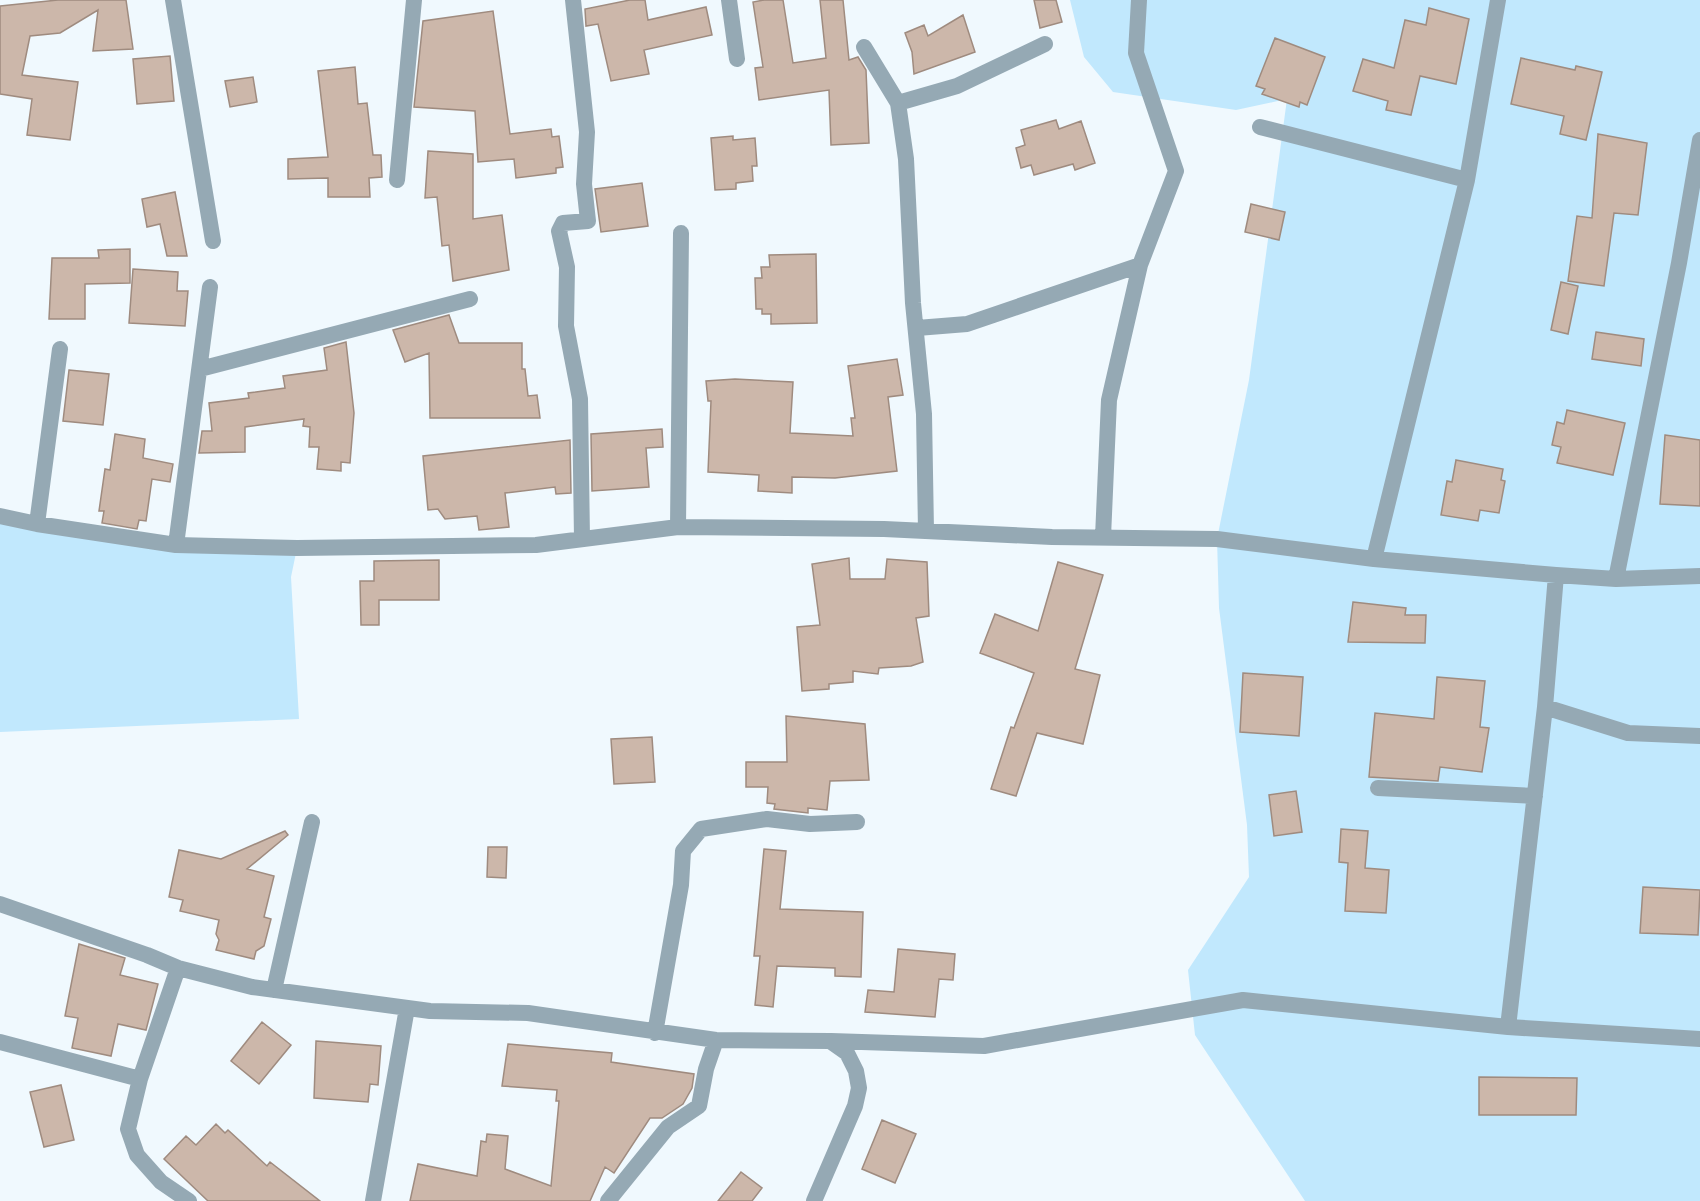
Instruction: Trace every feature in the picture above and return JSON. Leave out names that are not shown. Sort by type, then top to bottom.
[{"type":"street","points":[[173,0],[213,241]]},
{"type":"street","points":[[397,180],[414,0]]},
{"type":"street","points":[[573,0],[587,132],[584,184],[588,221],[563,223],[558,231],[567,267],[566,326],[580,399],[582,539]]},
{"type":"street","points":[[729,0],[737,58]]},
{"type":"street","points":[[1102,537],[1109,400],[1140,265],[1176,171],[1136,53],[1139,0]]},
{"type":"street","points":[[1374,559],[1467,180],[1494,1]]},
{"type":"street","points":[[898,103],[957,86],[1045,44]]},
{"type":"street","points":[[864,47],[898,103],[906,159],[913,303],[924,414],[926,531]]},
{"type":"street","points":[[1260,127],[1467,180]]},
{"type":"street","points":[[1616,579],[1679,263],[1700,140]]},
{"type":"street","points":[[678,527],[681,233]]},
{"type":"street","points":[[917,328],[967,324],[1140,265]]},
{"type":"street","points":[[176,545],[210,287]]},
{"type":"street","points":[[200,369],[470,299]]},
{"type":"street","points":[[37,524],[60,349]]},
{"type":"street","points":[[0,516],[37,524],[176,545],[297,548],[536,545],[678,527],[926,531],[1216,539],[1374,559],[1556,575],[1616,579],[1700,576]]},
{"type":"street","points":[[1508,1027],[1545,707],[1556,575]]},
{"type":"street","points":[[1545,707],[1628,733],[1700,736]]},
{"type":"street","points":[[1378,788],[1535,796]]},
{"type":"street","points":[[655,1033],[681,885],[682,851],[701,829],[767,819],[810,824],[857,822]]},
{"type":"street","points":[[274,990],[312,822]]},
{"type":"street","points":[[0,904],[178,968],[252,987],[430,1011],[528,1013],[716,1040],[830,1041],[984,1047],[1243,1000],[1508,1027],[1700,1039]]},
{"type":"street","points":[[178,968],[140,1079],[128,1129],[137,1155],[161,1182],[189,1201]]},
{"type":"street","points":[[373,1201],[407,1008]]},
{"type":"street","points":[[608,1201],[668,1127],[699,1106],[706,1069],[716,1040]]},
{"type":"street","points":[[814,1201],[855,1106],[859,1088],[856,1071],[847,1053],[830,1041]]},
{"type":"street","points":[[0,1042],[140,1079]]},
{"type":"shaded area","points":[[1070,0],[1700,0],[1700,1201],[1305,1201],[1195,1035],[1188,970],[1249,877],[1247,825],[1219,608],[1217,539],[1249,380],[1287,99],[1236,110],[1113,92],[1084,57]]},
{"type":"shaded area","points":[[0,516],[37,524],[297,548],[291,577],[299,719],[0,732]]},
{"type":"building","points":[[58,0],[126,0],[133,49],[93,51],[98,10],[60,33],[30,36],[22,75],[78,82],[70,140],[27,135],[32,99],[0,94],[0,6]]},
{"type":"building","points":[[630,0],[645,0],[648,20],[706,7],[712,35],[644,50],[649,74],[611,81],[598,24],[586,26],[585,9]]},
{"type":"building","points":[[783,0],[793,63],[826,58],[820,0],[843,0],[849,60],[858,57],[866,70],[869,143],[831,145],[829,90],[759,100],[755,68],[763,67],[753,2]]},
{"type":"building","points":[[1034,0],[1056,0],[1062,22],[1040,28]]},
{"type":"building","points":[[1429,8],[1469,19],[1456,84],[1420,76],[1411,115],[1386,110],[1388,101],[1353,91],[1363,59],[1394,68],[1405,20],[1426,25]]},
{"type":"building","points":[[493,11],[510,134],[551,129],[552,137],[559,136],[563,167],[556,168],[556,173],[516,178],[514,159],[478,162],[475,111],[414,107],[423,21]]},
{"type":"building","points":[[963,15],[975,52],[914,74],[912,52],[905,33],[924,25],[928,36]]},
{"type":"building","points":[[1275,38],[1325,57],[1307,105],[1300,102],[1299,107],[1262,94],[1265,89],[1256,86]]},
{"type":"building","points":[[170,56],[174,101],[137,104],[133,59]]},
{"type":"building","points":[[1521,58],[1575,70],[1576,66],[1602,72],[1586,140],[1560,134],[1564,116],[1511,104]]},
{"type":"building","points":[[355,67],[358,104],[367,103],[373,155],[381,155],[382,177],[369,178],[370,197],[328,197],[328,178],[288,179],[288,159],[328,157],[318,71]]},
{"type":"building","points":[[253,77],[257,102],[230,107],[225,81]]},
{"type":"building","points":[[1056,120],[1059,129],[1081,121],[1095,163],[1075,170],[1073,164],[1034,175],[1031,165],[1021,168],[1016,148],[1025,145],[1021,130]]},
{"type":"building","points":[[1598,134],[1647,143],[1638,215],[1614,213],[1604,286],[1568,281],[1577,216],[1592,218]]},
{"type":"building","points":[[733,136],[733,140],[755,138],[757,166],[752,166],[753,181],[736,183],[736,189],[715,190],[711,138]]},
{"type":"building","points":[[428,151],[473,154],[473,219],[502,215],[509,270],[453,281],[449,245],[442,246],[437,197],[425,198]]},
{"type":"building","points":[[642,183],[648,226],[601,232],[595,189]]},
{"type":"building","points":[[175,192],[187,256],[167,256],[160,224],[147,227],[142,199]]},
{"type":"building","points":[[1251,204],[1285,212],[1279,240],[1245,232]]},
{"type":"building","points":[[130,249],[130,283],[85,284],[85,319],[49,319],[52,258],[99,258],[98,250]]},
{"type":"building","points":[[816,254],[817,323],[771,324],[771,314],[762,314],[762,309],[756,309],[755,278],[762,278],[761,267],[770,267],[769,255]]},
{"type":"building","points":[[133,269],[178,272],[177,291],[188,291],[185,326],[129,323]]},
{"type":"building","points":[[1561,282],[1578,286],[1568,334],[1551,330]]},
{"type":"building","points":[[449,315],[459,343],[522,343],[522,369],[525,369],[528,396],[537,395],[540,418],[430,418],[429,353],[405,362],[393,330]]},
{"type":"building","points":[[1596,332],[1644,339],[1641,366],[1592,359]]},
{"type":"building","points":[[346,342],[354,413],[350,463],[341,462],[341,471],[317,469],[319,447],[309,447],[310,427],[303,426],[304,419],[245,427],[245,452],[199,453],[202,431],[212,431],[209,403],[249,398],[248,393],[285,388],[283,376],[327,370],[324,348]]},
{"type":"building","points":[[897,359],[903,395],[888,397],[897,471],[835,478],[792,477],[792,493],[758,491],[759,475],[708,472],[711,401],[708,401],[706,381],[735,379],[793,382],[790,433],[853,436],[851,418],[855,418],[848,366]]},
{"type":"building","points":[[69,370],[109,374],[103,425],[63,421]]},
{"type":"building","points":[[1567,410],[1625,423],[1613,475],[1557,463],[1561,447],[1552,445],[1557,422],[1564,424]]},
{"type":"building","points":[[662,429],[663,447],[646,448],[649,487],[592,491],[591,434]]},
{"type":"building","points":[[115,434],[145,439],[143,458],[173,464],[170,482],[152,479],[146,521],[139,520],[137,529],[102,523],[104,511],[99,511],[105,469],[110,470]]},
{"type":"building","points":[[1665,435],[1700,440],[1700,506],[1660,504]]},
{"type":"building","points":[[570,440],[571,493],[556,494],[555,487],[505,493],[509,527],[479,530],[477,516],[445,519],[438,509],[428,510],[423,456]]},
{"type":"building","points":[[1456,460],[1503,469],[1501,480],[1505,481],[1499,513],[1480,510],[1478,521],[1441,515],[1447,481],[1452,482]]},
{"type":"building","points":[[849,558],[850,579],[885,579],[887,559],[927,562],[929,616],[916,618],[923,662],[911,666],[879,668],[878,674],[853,671],[853,682],[829,684],[829,689],[802,691],[797,627],[820,625],[812,564]]},
{"type":"building","points":[[439,560],[439,600],[379,600],[379,625],[361,625],[360,581],[374,581],[374,561]]},
{"type":"building","points":[[1058,562],[1103,575],[1075,669],[1100,675],[1083,744],[1037,733],[1016,796],[991,789],[1011,727],[1014,728],[1034,673],[980,653],[995,614],[1038,631]]},
{"type":"building","points":[[1353,602],[1406,608],[1405,615],[1426,615],[1425,643],[1348,642]]},
{"type":"building","points":[[1243,673],[1303,677],[1299,736],[1240,732]]},
{"type":"building","points":[[1437,677],[1485,681],[1480,727],[1489,728],[1482,772],[1440,767],[1438,781],[1369,777],[1375,713],[1434,719]]},
{"type":"building","points":[[786,716],[865,724],[869,780],[830,781],[827,810],[808,808],[808,813],[774,809],[775,804],[767,803],[768,787],[746,787],[746,762],[787,762]]},
{"type":"building","points":[[652,737],[655,782],[614,784],[611,739]]},
{"type":"building","points":[[1296,791],[1302,832],[1274,836],[1269,795]]},
{"type":"building","points":[[1341,829],[1368,831],[1365,868],[1389,870],[1386,913],[1345,911],[1348,863],[1339,862]]},
{"type":"building","points":[[285,831],[288,835],[247,869],[274,876],[264,917],[271,919],[264,946],[256,951],[254,959],[216,950],[219,940],[216,934],[219,920],[180,911],[183,900],[169,897],[179,850],[221,859]]},
{"type":"building","points":[[488,847],[507,847],[506,878],[487,877]]},
{"type":"building","points":[[764,849],[786,851],[780,909],[863,912],[861,977],[835,976],[835,968],[777,966],[773,1007],[755,1005],[760,956],[754,956]]},
{"type":"building","points":[[1643,887],[1700,890],[1698,935],[1640,933]]},
{"type":"building","points":[[79,944],[125,958],[120,975],[158,984],[146,1030],[118,1024],[111,1056],[72,1048],[78,1018],[65,1016]]},
{"type":"building","points":[[898,949],[955,954],[953,980],[939,979],[935,1017],[865,1012],[868,990],[894,992]]},
{"type":"building","points":[[262,1022],[291,1045],[259,1084],[231,1061]]},
{"type":"building","points":[[316,1041],[381,1046],[378,1085],[370,1084],[368,1102],[314,1098]]},
{"type":"building","points":[[508,1044],[612,1053],[611,1062],[694,1074],[692,1088],[683,1104],[662,1118],[650,1118],[614,1173],[605,1167],[590,1201],[410,1201],[418,1164],[477,1176],[481,1141],[486,1142],[487,1134],[508,1136],[505,1169],[551,1186],[559,1101],[556,1101],[557,1090],[502,1086]]},
{"type":"building","points":[[1479,1077],[1577,1078],[1576,1115],[1479,1115]]},
{"type":"building","points":[[61,1085],[74,1140],[44,1147],[30,1092]]},
{"type":"building","points":[[882,1120],[916,1134],[895,1183],[862,1169]]},
{"type":"building","points":[[216,1124],[225,1133],[228,1130],[267,1166],[270,1162],[320,1201],[208,1201],[164,1159],[186,1136],[196,1145]]},
{"type":"building","points":[[741,1172],[762,1188],[752,1201],[718,1201]]}]
